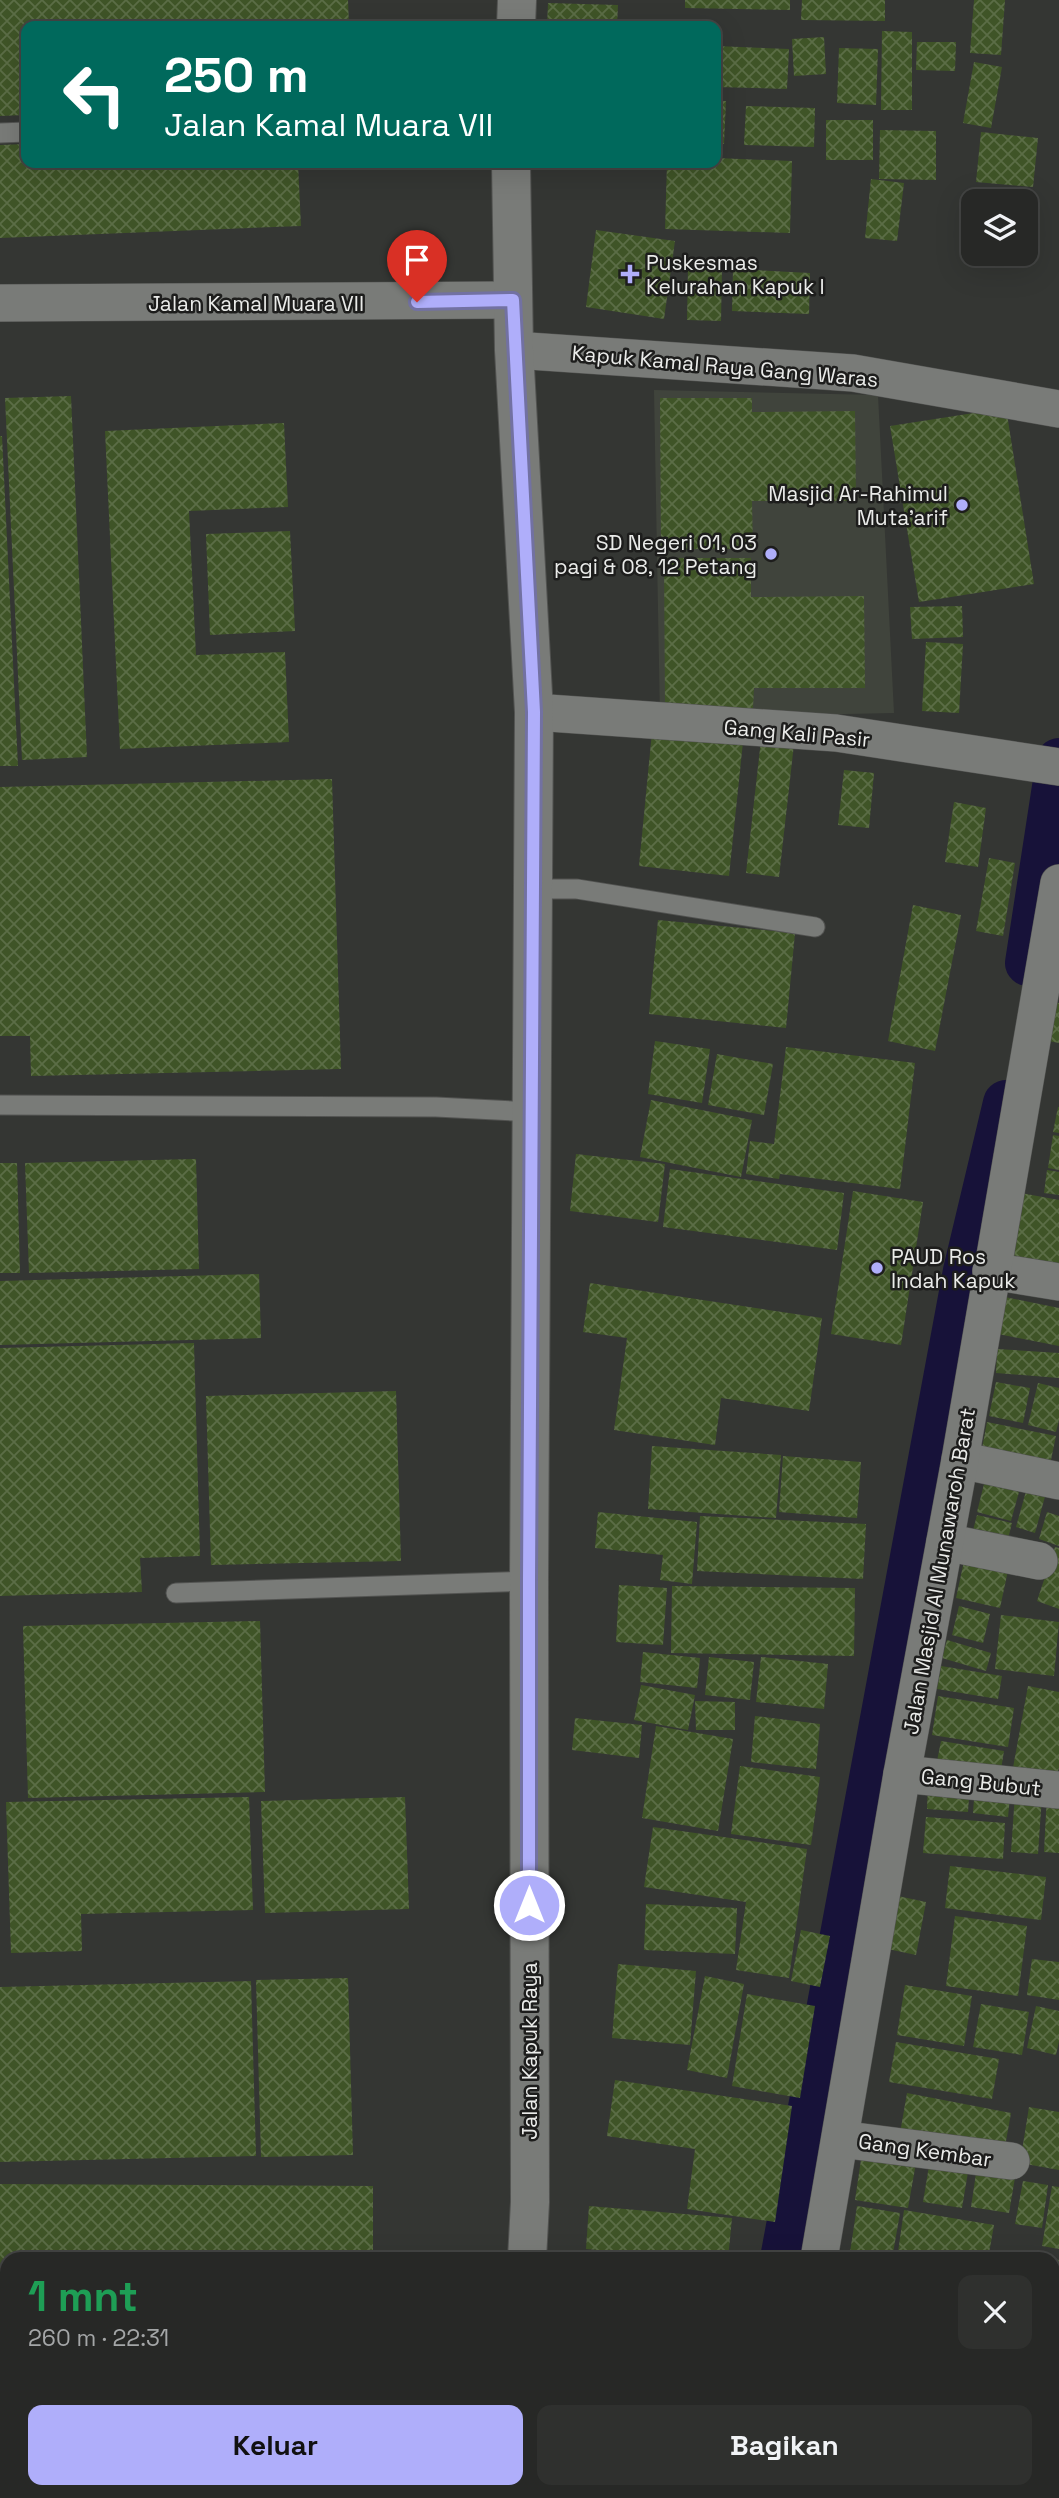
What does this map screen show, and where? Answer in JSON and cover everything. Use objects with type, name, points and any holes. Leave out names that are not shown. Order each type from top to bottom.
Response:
[{"type":"main road","points":[[516,21],[517,0]]},
{"type":"main road","name":"Jalan Kapuk Raya","points":[[511,168],[514,349],[534,712],[529,1581],[530,2202],[527,2252]]},
{"type":"street","name":"Jalan Kamal Muara VII","points":[[0,303],[513,300]]},
{"type":"street","name":"Kapuk Kamal Raya Gang Waras","points":[[514,349],[853,373],[1059,409]]},
{"type":"street","name":"Gang Kali Pasir","points":[[534,712],[836,733],[1049,765]]},
{"type":"street","name":"Jalan Masjid Al Munawaroh Barat","points":[[820,2252],[1059,883]]},
{"type":"street","points":[[991,1271],[1059,1282]]},
{"type":"street","points":[[960,1460],[1059,1480]]},
{"type":"street","points":[[945,1542],[1039,1562]]},
{"type":"street","name":"Gang Bubut","points":[[902,1774],[1059,1790]]},
{"type":"street","name":"Gang Kembar","points":[[840,2139],[1011,2161]]},
{"type":"lane","points":[[0,133],[21,131]]},
{"type":"lane","points":[[533,889],[576,890],[815,928]]},
{"type":"lane","points":[[0,1105],[436,1107],[532,1112]]},
{"type":"lane","points":[[176,1593],[529,1581]]},
{"type":"shaded area","name":"SD Negeri 01, 03 pagi & 08, 12 Petang","points":[[654,390],[878,395],[894,713],[660,718]]},
{"type":"building","points":[[0,0],[348,0],[349,21],[21,21],[21,115],[0,116]]},
{"type":"building","points":[[685,0],[790,0],[790,10],[685,8]]},
{"type":"building","points":[[802,0],[885,0],[885,21],[801,20]]},
{"type":"building","points":[[974,0],[1005,0],[1001,55],[970,53]]},
{"type":"building","points":[[548,3],[618,5],[617,21],[547,21]]},
{"type":"building","points":[[882,31],[912,32],[912,110],[881,110]]},
{"type":"building","points":[[824,37],[826,74],[794,76],[792,39]]},
{"type":"building","points":[[917,42],[956,42],[955,71],[916,70]]},
{"type":"building","points":[[721,46],[789,49],[787,89],[721,87]]},
{"type":"building","points":[[839,48],[878,49],[876,105],[837,103]]},
{"type":"building","points":[[974,62],[1002,67],[991,128],[963,123]]},
{"type":"building","points":[[721,101],[726,101],[724,144],[721,144]]},
{"type":"building","points":[[746,106],[815,108],[814,147],[744,145]]},
{"type":"building","points":[[826,120],[873,120],[873,160],[826,160]]},
{"type":"building","points":[[880,130],[936,131],[936,180],[879,179]]},
{"type":"building","points":[[981,132],[1038,138],[1033,187],[976,182]]},
{"type":"building","points":[[21,144],[21,168],[298,168],[301,226],[0,238],[0,145]]},
{"type":"building","points":[[721,158],[792,161],[790,233],[665,229],[667,168],[721,168]]},
{"type":"building","points":[[871,179],[904,183],[897,241],[865,238]]},
{"type":"building","name":"Puskesmas Kelurahan Kapuk I","points":[[596,230],[675,241],[664,319],[586,307]]},
{"type":"building","points":[[688,267],[722,268],[721,321],[687,320]]},
{"type":"building","points":[[733,269],[810,273],[809,314],[732,311]]},
{"type":"building","points":[[71,396],[87,757],[22,760],[5,398]]},
{"type":"building","points":[[660,398],[752,398],[752,412],[855,411],[856,501],[752,501],[753,549],[661,549]]},
{"type":"building","name":"Masjid Ar-Rahimul Muta'arif","points":[[1006,408],[1034,584],[919,602],[890,426]]},
{"type":"building","points":[[284,423],[288,507],[189,511],[196,655],[285,652],[289,742],[120,749],[105,431]]},
{"type":"building","points":[[2,436],[18,766],[0,766]]},
{"type":"building","points":[[290,531],[295,631],[210,635],[206,534]]},
{"type":"building","points":[[664,558],[751,558],[751,597],[864,596],[865,688],[754,688],[753,708],[665,708]]},
{"type":"building","points":[[962,606],[963,637],[912,639],[910,607]]},
{"type":"building","points":[[926,642],[963,644],[959,713],[922,711]]},
{"type":"building","points":[[652,732],[743,742],[729,876],[639,866]]},
{"type":"building","points":[[761,740],[794,744],[779,877],[746,873]]},
{"type":"building","points":[[844,770],[874,773],[869,828],[838,825]]},
{"type":"building","points":[[332,779],[341,1069],[31,1076],[30,1036],[0,1036],[0,787]]},
{"type":"building","points":[[954,802],[986,808],[978,867],[945,862]]},
{"type":"building","points":[[989,858],[1015,863],[1003,936],[976,931]]},
{"type":"building","points":[[913,905],[961,915],[935,1051],[888,1041]]},
{"type":"building","points":[[658,920],[795,933],[786,1028],[649,1014]]},
{"type":"building","points":[[1050,1002],[1059,1003],[1059,1043],[1043,1040]]},
{"type":"building","points":[[655,1041],[710,1049],[702,1103],[648,1094]]},
{"type":"building","points":[[786,1047],[915,1063],[900,1189],[780,1174],[779,1179],[746,1174],[750,1141],[774,1144]]},
{"type":"building","points":[[717,1054],[773,1064],[764,1115],[708,1105]]},
{"type":"building","points":[[651,1100],[752,1120],[741,1177],[640,1157]]},
{"type":"building","points":[[1059,1107],[1059,1133],[1053,1132]]},
{"type":"building","points":[[1053,1135],[1059,1136],[1059,1170],[1048,1168]]},
{"type":"building","points":[[576,1154],[665,1164],[658,1222],[570,1211]]},
{"type":"building","points":[[196,1159],[199,1269],[29,1273],[25,1163]]},
{"type":"building","points":[[0,1163],[17,1163],[20,1273],[0,1273]]},
{"type":"building","points":[[670,1169],[844,1193],[837,1250],[663,1227]]},
{"type":"building","points":[[1047,1170],[1059,1172],[1059,1195],[1044,1193]]},
{"type":"building","name":"PAUD Ros Indah Kapuk","points":[[853,1191],[923,1202],[901,1345],[831,1334]]},
{"type":"building","points":[[1021,1193],[1059,1200],[1059,1269],[1010,1261]]},
{"type":"building","points":[[259,1274],[261,1338],[0,1345],[0,1281]]},
{"type":"building","points":[[590,1283],[822,1318],[809,1411],[721,1398],[715,1445],[614,1430],[627,1338],[583,1332]]},
{"type":"building","points":[[1005,1297],[1059,1308],[1059,1346],[998,1334]]},
{"type":"building","points":[[194,1343],[200,1556],[140,1558],[142,1592],[0,1596],[0,1348]]},
{"type":"building","points":[[997,1349],[1059,1353],[1059,1378],[996,1373]]},
{"type":"building","points":[[996,1382],[1030,1388],[1023,1423],[989,1416]]},
{"type":"building","points":[[1038,1383],[1059,1388],[1059,1420],[1056,1432],[1028,1425]]},
{"type":"building","points":[[396,1391],[401,1561],[211,1565],[206,1396]]},
{"type":"building","points":[[987,1422],[1056,1436],[1048,1474],[980,1459]]},
{"type":"building","points":[[652,1446],[781,1455],[776,1518],[648,1509]]},
{"type":"building","points":[[783,1456],[861,1462],[857,1518],[779,1512]]},
{"type":"building","points":[[987,1472],[1022,1481],[1011,1521],[977,1512]]},
{"type":"building","points":[[1030,1477],[1049,1482],[1035,1533],[1016,1527]]},
{"type":"building","points":[[598,1512],[697,1522],[692,1584],[660,1580],[663,1555],[595,1548]]},
{"type":"building","points":[[1047,1512],[1059,1516],[1059,1546],[1039,1539]]},
{"type":"building","points":[[977,1515],[1012,1523],[1005,1551],[970,1542]]},
{"type":"building","points":[[700,1516],[866,1524],[863,1579],[697,1571]]},
{"type":"building","points":[[1055,1547],[1059,1548],[1059,1609],[1037,1601]]},
{"type":"building","points":[[966,1552],[1010,1561],[1000,1608],[956,1598]]},
{"type":"building","points":[[619,1585],[667,1588],[663,1645],[616,1642]]},
{"type":"building","points":[[672,1586],[855,1588],[854,1656],[671,1653]]},
{"type":"building","points":[[959,1606],[990,1614],[983,1643],[952,1635]]},
{"type":"building","points":[[1001,1615],[1059,1622],[1054,1676],[995,1669]]},
{"type":"building","points":[[260,1621],[265,1792],[28,1798],[23,1626]]},
{"type":"building","points":[[947,1640],[991,1653],[986,1671],[942,1658]]},
{"type":"building","points":[[643,1652],[700,1658],[697,1688],[640,1682]]},
{"type":"building","points":[[709,1657],[754,1662],[750,1700],[705,1695]]},
{"type":"building","points":[[761,1657],[828,1664],[824,1709],[756,1702]]},
{"type":"building","points":[[941,1666],[1002,1676],[998,1699],[937,1689]]},
{"type":"building","points":[[641,1685],[695,1695],[688,1730],[634,1720]]},
{"type":"building","points":[[1028,1686],[1059,1692],[1059,1767],[1056,1781],[1012,1773]]},
{"type":"building","points":[[938,1696],[1014,1708],[1008,1747],[932,1735]]},
{"type":"building","points":[[695,1701],[735,1702],[735,1730],[696,1730]]},
{"type":"building","points":[[755,1716],[820,1724],[816,1769],[751,1762]]},
{"type":"building","points":[[575,1718],[642,1725],[639,1758],[572,1750]]},
{"type":"building","points":[[656,1726],[733,1739],[718,1831],[642,1818]]},
{"type":"building","points":[[941,1741],[1004,1751],[999,1782],[935,1771]]},
{"type":"building","points":[[740,1766],[820,1777],[811,1845],[731,1834]]},
{"type":"building","points":[[928,1780],[970,1783],[968,1812],[927,1809]]},
{"type":"building","points":[[975,1783],[1011,1787],[1008,1817],[973,1813]]},
{"type":"building","points":[[1015,1794],[1042,1796],[1038,1854],[1011,1852]]},
{"type":"building","points":[[1047,1794],[1059,1795],[1059,1853],[1044,1852]]},
{"type":"building","points":[[249,1797],[253,1910],[81,1914],[82,1951],[11,1953],[6,1802]]},
{"type":"building","points":[[405,1797],[409,1909],[265,1913],[261,1801]]},
{"type":"building","points":[[926,1817],[1005,1823],[1003,1859],[923,1853]]},
{"type":"building","points":[[653,1827],[807,1849],[789,1978],[736,1970],[746,1902],[644,1887]]},
{"type":"building","points":[[950,1866],[1046,1877],[1041,1920],[945,1908]]},
{"type":"building","points":[[893,1895],[926,1902],[916,1955],[883,1948]]},
{"type":"building","points":[[646,1904],[737,1908],[735,1954],[644,1950]]},
{"type":"building","points":[[955,1916],[1027,1926],[1018,1996],[946,1986]]},
{"type":"building","points":[[801,1930],[830,1936],[820,1987],[791,1981]]},
{"type":"building","points":[[1032,1959],[1059,1962],[1059,2000],[1027,1995]]},
{"type":"building","points":[[618,1964],[696,1971],[690,2045],[612,2038]]},
{"type":"building","points":[[705,1976],[744,1984],[727,2078],[687,2070]]},
{"type":"building","points":[[348,1978],[353,2155],[261,2157],[256,1980]]},
{"type":"building","points":[[251,1981],[256,2156],[0,2162],[0,1987]]},
{"type":"building","points":[[905,1985],[972,1996],[964,2046],[897,2035]]},
{"type":"building","points":[[747,1994],[815,2006],[800,2098],[732,2086]]},
{"type":"building","points":[[981,2004],[1029,2012],[1022,2055],[973,2047]]},
{"type":"building","points":[[1036,2006],[1059,2011],[1056,2055],[1027,2048]]},
{"type":"building","points":[[896,2042],[999,2059],[992,2099],[889,2082]]},
{"type":"building","points":[[615,2080],[792,2106],[775,2222],[687,2209],[695,2149],[607,2136]]},
{"type":"building","points":[[907,2093],[1011,2113],[1003,2158],[899,2139]]},
{"type":"building","points":[[1029,2107],[1059,2112],[1059,2170],[1020,2163]]},
{"type":"building","points":[[862,2153],[916,2163],[908,2208],[855,2200]]},
{"type":"building","points":[[931,2154],[970,2160],[962,2208],[923,2202]]},
{"type":"building","points":[[978,2160],[1017,2166],[1009,2213],[971,2207]]},
{"type":"building","points":[[1023,2181],[1048,2185],[1042,2228],[1015,2224]]},
{"type":"building","points":[[0,2184],[373,2186],[373,2252],[0,2252]]},
{"type":"building","points":[[1052,2186],[1059,2187],[1059,2249],[1042,2246]]},
{"type":"building","points":[[589,2206],[732,2218],[729,2252],[619,2252],[586,2249]]},
{"type":"building","points":[[857,2206],[900,2213],[893,2252],[850,2252]]},
{"type":"building","points":[[904,2210],[994,2225],[989,2252],[898,2252]]},
{"type":"waterway","points":[[1028,963],[1059,761]]},
{"type":"waterway","points":[[784,2252],[966,1271],[1006,1103]]},
{"type":"place","name":"Puskesmas Kelurahan Kapuk I","points":[[630,274]]},
{"type":"place","name":"Masjid Ar-Rahimul Muta'arif","points":[[962,505]]},
{"type":"place","name":"SD Negeri 01, 03 pagi & 08, 12 Petang","points":[[771,554]]},
{"type":"place","name":"PAUD Ros Indah Kapuk","points":[[877,1268]]},
{"type":"route","points":[[417,302],[513,300],[534,712],[529,1905]]}]
